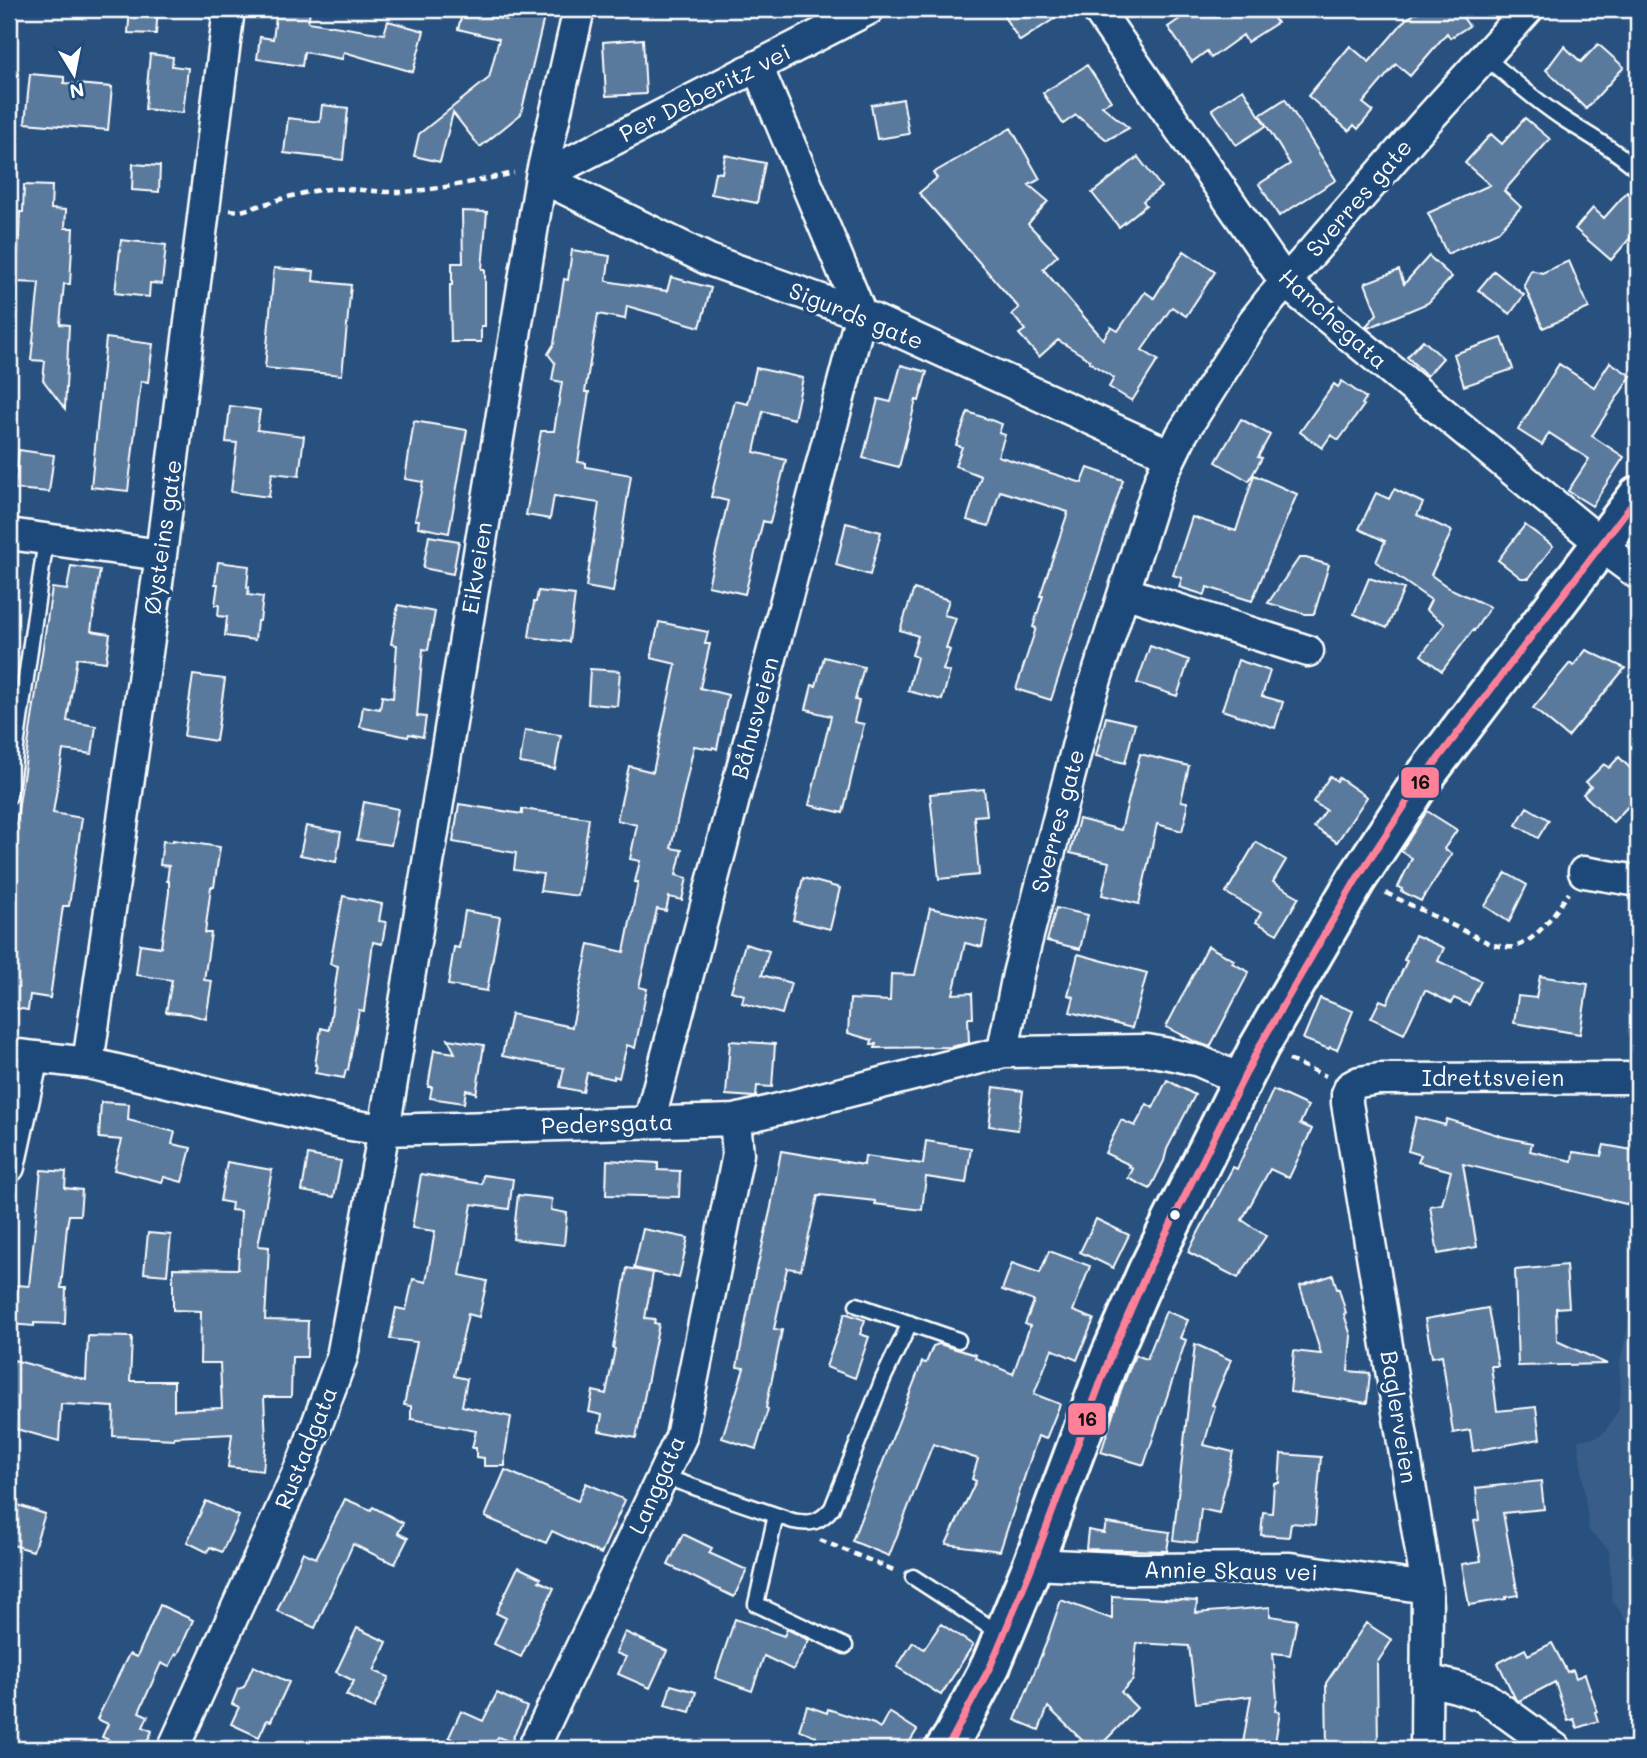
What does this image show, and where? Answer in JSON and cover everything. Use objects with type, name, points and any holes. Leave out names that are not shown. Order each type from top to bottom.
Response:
[{"type":"main road","points":[[953,1743],[991,1665],[1033,1564],[1110,1357],[1147,1272],[1259,1047],[1356,880],[1419,784],[1638,496]]},
{"type":"street","name":"Øysteins gate","points":[[89,1063],[161,555],[229,9]]},
{"type":"street","name":"Eikveien","points":[[384,1130],[531,174],[579,9]]},
{"type":"street","name":"Per Deberitz vei","points":[[531,174],[869,9]]},
{"type":"street","name":"Hanchegata","points":[[1097,9],[1286,283],[1638,574]]},
{"type":"street","name":"Sverres gate","points":[[1004,1052],[1011,1006],[1089,701],[1160,479],[1170,456],[1254,322],[1524,10]]},
{"type":"street","points":[[757,66],[862,314]]},
{"type":"street","name":"Sigurds gate","points":[[531,174],[709,261],[862,314],[1170,456]]},
{"type":"street","name":"Båhusveien","points":[[649,1122],[862,314]]},
{"type":"street","points":[[9,534],[161,555]]},
{"type":"street","points":[[1124,592],[1308,651]]},
{"type":"street","points":[[1584,872],[1638,881]]},
{"type":"street","name":"Pedersgata","points":[[21,1056],[89,1063],[344,1124],[384,1130],[735,1120],[1004,1052],[1147,1051],[1199,1061],[1242,1080]]},
{"type":"street","points":[[9,1167],[21,1056]]},
{"type":"street","name":"Idrettsveien","points":[[1350,1087],[1359,1082],[1379,1079],[1638,1078]]},
{"type":"street","name":"Baglerveien","points":[[1350,1087],[1347,1103],[1427,1588],[1426,1749]]},
{"type":"street","name":"Langgata","points":[[533,1749],[681,1437],[738,1154],[735,1120]]},
{"type":"street","name":"Rustadgata","points":[[173,1749],[304,1459],[342,1357],[384,1130]]},
{"type":"street","name":"Annie Skaus vei","points":[[1033,1564],[1137,1569],[1290,1568],[1427,1588]]},
{"type":"street","points":[[1427,1680],[1456,1686],[1483,1696],[1556,1749]]},
{"type":"lane","points":[[1485,57],[1543,105],[1600,140],[1638,170]]},
{"type":"lane","points":[[9,796],[46,539]]},
{"type":"lane","points":[[857,1306],[958,1340]]},
{"type":"lane","points":[[662,1476],[775,1516],[806,1524],[825,1516],[832,1508],[884,1379],[910,1324]]},
{"type":"lane","points":[[775,1516],[756,1604],[845,1646]]},
{"type":"lane","points":[[913,1577],[1003,1636]]},
{"type":"path","points":[[204,209],[241,211],[318,190],[338,188],[401,192],[531,174]]},
{"type":"path","points":[[1356,880],[1493,945],[1511,948],[1521,945],[1543,926],[1584,872]]},
{"type":"path","points":[[1259,1047],[1350,1087]]},
{"type":"path","points":[[806,1524],[815,1538],[913,1577]]},
{"type":"shaded area","points":[[1633,1303],[1638,1304],[1638,1637],[1612,1600],[1609,1550],[1589,1531],[1578,1440],[1597,1437],[1605,1431],[1618,1411],[1621,1389],[1619,1366]]},
{"type":"building","points":[[130,9],[158,9],[156,34],[128,33]]},
{"type":"building","points":[[277,9],[310,11],[308,22],[384,34],[388,21],[424,31],[413,72],[344,52],[342,59],[304,52],[302,66],[257,59],[260,37],[273,39]]},
{"type":"building","points":[[509,9],[546,9],[521,114],[480,147],[453,113],[440,162],[414,156],[419,134],[489,78],[499,39],[458,29],[463,10],[507,20]]},
{"type":"building","points":[[999,9],[1069,9],[1020,41]]},
{"type":"building","points":[[1194,9],[1268,9],[1277,23],[1247,42],[1243,35],[1211,58],[1207,51],[1192,62],[1168,27]]},
{"type":"building","points":[[1423,9],[1468,9],[1462,16],[1469,26],[1450,38],[1447,33],[1410,76],[1396,64],[1363,103],[1373,111],[1358,129],[1354,125],[1349,131],[1308,96],[1350,46],[1369,62],[1406,19]]},
{"type":"building","points":[[643,39],[646,94],[606,96],[603,42]]},
{"type":"building","points":[[1598,44],[1624,67],[1586,109],[1546,70],[1564,46],[1581,62]]},
{"type":"building","points":[[150,54],[173,57],[172,66],[188,68],[183,113],[145,109]]},
{"type":"building","points":[[1087,65],[1111,101],[1102,106],[1129,128],[1107,140],[1076,115],[1063,124],[1043,93]]},
{"type":"building","points":[[30,74],[64,77],[64,83],[112,87],[108,130],[25,123]]},
{"type":"building","points":[[1243,89],[1266,126],[1236,145],[1212,109]]},
{"type":"building","points":[[903,99],[909,134],[877,139],[871,105]]},
{"type":"building","points":[[1285,99],[1336,180],[1279,216],[1259,184],[1290,164],[1260,115]]},
{"type":"building","points":[[322,105],[348,108],[343,160],[284,153],[288,118],[320,122]]},
{"type":"building","points":[[1525,118],[1550,139],[1504,191],[1521,207],[1498,232],[1447,254],[1428,213],[1490,185],[1465,163],[1491,134],[1502,144]]},
{"type":"building","points":[[1011,128],[1040,179],[1029,185],[1048,201],[1028,224],[1058,255],[1043,269],[1103,339],[1111,327],[1118,331],[1145,292],[1154,298],[1184,251],[1215,272],[1186,316],[1172,307],[1142,350],[1158,360],[1132,401],[1109,387],[1114,378],[1058,340],[1039,357],[1019,334],[1025,330],[1012,314],[1019,308],[919,193],[937,178],[933,173]]},
{"type":"building","points":[[725,155],[765,163],[757,203],[711,194],[715,172],[722,173]]},
{"type":"building","points":[[1138,157],[1161,187],[1143,201],[1146,205],[1119,227],[1092,193]]},
{"type":"building","points":[[133,164],[160,166],[159,192],[132,190]]},
{"type":"building","points":[[24,185],[52,186],[51,209],[66,210],[65,228],[73,228],[70,284],[64,284],[60,324],[69,325],[65,409],[43,380],[45,361],[31,360],[39,283],[17,282]]},
{"type":"building","points":[[1627,192],[1638,202],[1638,229],[1611,260],[1575,229],[1593,208],[1604,218]]},
{"type":"building","points":[[462,211],[487,212],[482,269],[485,269],[485,326],[481,326],[481,342],[451,342],[450,285],[452,263],[463,263]]},
{"type":"building","points":[[121,240],[166,245],[162,284],[150,283],[149,297],[115,293]]},
{"type":"building","points":[[572,250],[610,256],[606,281],[667,291],[671,277],[711,288],[700,327],[627,306],[625,319],[598,314],[585,392],[589,392],[578,462],[586,463],[586,467],[631,475],[613,592],[586,587],[599,503],[554,496],[550,519],[526,515],[541,431],[554,431],[562,382],[552,380],[555,363],[548,354],[554,344],[564,279],[568,280]]},
{"type":"building","points":[[1429,256],[1452,277],[1428,303],[1368,328],[1366,326],[1377,314],[1365,283],[1399,270],[1404,284]]},
{"type":"building","points":[[1569,261],[1589,308],[1543,328],[1524,285],[1531,270],[1542,273]]},
{"type":"building","points":[[274,268],[314,271],[313,281],[351,285],[342,375],[265,368]]},
{"type":"building","points":[[1494,271],[1524,295],[1510,314],[1478,290]]},
{"type":"building","points":[[106,338],[153,344],[148,382],[141,381],[128,491],[91,487]]},
{"type":"building","points":[[1502,338],[1513,369],[1464,386],[1454,354]]},
{"type":"building","points":[[1423,340],[1443,358],[1427,376],[1407,357]]},
{"type":"building","points":[[1610,362],[1631,376],[1592,436],[1624,457],[1592,506],[1568,491],[1589,459],[1549,433],[1542,445],[1518,430],[1559,364],[1594,387]]},
{"type":"building","points":[[901,365],[927,372],[919,401],[916,400],[899,467],[863,458],[878,399],[891,402]]},
{"type":"building","points":[[756,368],[803,378],[794,419],[763,411],[754,452],[786,460],[770,523],[763,521],[745,594],[708,586],[728,501],[711,497],[735,401],[748,404]]},
{"type":"building","points":[[1342,381],[1366,398],[1362,404],[1364,405],[1339,440],[1331,435],[1322,448],[1300,432],[1334,384],[1338,387]]},
{"type":"building","points":[[230,406],[260,410],[257,430],[304,436],[299,476],[272,473],[269,497],[231,492],[237,443],[226,442]]},
{"type":"building","points":[[968,412],[1002,424],[999,433],[1005,435],[998,456],[1082,483],[1088,468],[1123,480],[1051,700],[1016,689],[1036,628],[1033,627],[1043,596],[1040,596],[1068,512],[1000,491],[989,526],[967,520],[981,476],[955,466],[962,447],[956,445]]},
{"type":"building","points":[[1241,419],[1270,435],[1258,457],[1262,458],[1249,481],[1216,462]]},
{"type":"building","points":[[414,421],[467,430],[449,533],[418,527],[419,520],[415,520],[423,482],[405,479]]},
{"type":"building","points":[[19,450],[54,455],[49,492],[15,489]]},
{"type":"building","points":[[1254,475],[1297,494],[1252,601],[1207,587],[1205,595],[1179,587],[1182,578],[1173,575],[1192,517],[1236,531]]},
{"type":"building","points":[[1394,489],[1423,503],[1417,515],[1452,531],[1431,575],[1449,588],[1490,607],[1442,671],[1421,655],[1445,624],[1426,610],[1431,600],[1376,562],[1385,541],[1359,529],[1376,493],[1389,499]]},
{"type":"building","points":[[846,523],[881,532],[870,575],[836,565]]},
{"type":"building","points":[[1525,525],[1553,546],[1529,578],[1521,578],[1498,560]]},
{"type":"building","points":[[429,536],[459,541],[453,574],[423,568]]},
{"type":"building","points":[[1299,558],[1329,565],[1314,614],[1268,603]]},
{"type":"building","points":[[218,562],[249,566],[248,595],[263,597],[255,640],[225,636],[227,617],[218,616],[219,605],[215,605]]},
{"type":"building","points":[[71,566],[100,570],[91,631],[110,634],[106,662],[77,658],[67,721],[96,726],[92,754],[63,750],[53,813],[82,818],[69,906],[63,906],[50,998],[30,995],[28,1010],[9,1007],[9,869],[52,588],[67,590]]},
{"type":"building","points":[[1369,578],[1404,589],[1387,628],[1354,614]]},
{"type":"building","points":[[914,589],[949,600],[944,615],[956,618],[946,648],[950,650],[943,670],[950,672],[942,700],[908,691],[917,657],[912,655],[918,636],[900,630]]},
{"type":"building","points":[[538,591],[575,595],[569,642],[529,637]]},
{"type":"building","points":[[398,605],[435,612],[428,650],[423,649],[417,716],[426,717],[423,737],[409,734],[408,737],[360,727],[363,706],[380,709],[382,696],[393,698],[397,645],[391,644]]},
{"type":"building","points":[[659,622],[708,632],[705,644],[710,644],[700,688],[728,695],[717,749],[694,746],[671,848],[682,850],[676,875],[687,878],[682,900],[669,897],[666,911],[657,909],[639,987],[647,989],[635,1048],[627,1045],[619,1078],[587,1073],[583,1092],[560,1087],[564,1068],[502,1056],[511,1014],[572,1027],[589,944],[624,952],[640,861],[630,859],[637,825],[617,820],[629,766],[653,772],[676,664],[651,658]]},
{"type":"building","points":[[1150,646],[1189,660],[1177,696],[1137,683]]},
{"type":"building","points":[[1586,650],[1625,668],[1568,737],[1533,708],[1570,663],[1573,666]]},
{"type":"building","points":[[824,657],[864,667],[855,700],[859,701],[854,722],[864,724],[843,813],[809,805],[831,716],[806,709],[812,685],[816,686]]},
{"type":"building","points":[[1238,660],[1270,671],[1262,696],[1283,702],[1275,728],[1222,710]]},
{"type":"building","points":[[590,669],[620,671],[617,706],[588,704]]},
{"type":"building","points":[[193,675],[225,679],[216,741],[184,736]]},
{"type":"building","points":[[1106,717],[1135,724],[1125,763],[1096,756]]},
{"type":"building","points":[[525,730],[561,735],[555,769],[520,763]]},
{"type":"building","points":[[1140,754],[1189,766],[1181,801],[1187,802],[1182,831],[1157,824],[1139,904],[1102,895],[1109,862],[1070,853],[1079,819],[1121,830]]},
{"type":"building","points":[[1619,757],[1638,776],[1638,796],[1613,822],[1583,794],[1591,786],[1586,782],[1604,764],[1609,768]]},
{"type":"building","points":[[1330,776],[1337,781],[1339,778],[1367,797],[1337,842],[1314,827],[1326,810],[1313,802]]},
{"type":"building","points":[[984,789],[987,815],[974,816],[979,875],[939,879],[930,794]]},
{"type":"building","points":[[364,802],[398,809],[391,845],[357,840]]},
{"type":"building","points":[[459,804],[522,814],[522,809],[589,818],[578,896],[540,891],[543,874],[514,870],[516,853],[453,842]]},
{"type":"building","points":[[1527,807],[1549,820],[1538,838],[1516,825]]},
{"type":"building","points":[[1427,811],[1457,830],[1444,849],[1452,854],[1421,901],[1398,887],[1412,858],[1401,851]]},
{"type":"building","points":[[306,826],[341,832],[336,862],[300,855]]},
{"type":"building","points":[[163,841],[220,847],[205,933],[211,933],[204,980],[212,981],[206,1019],[166,1012],[172,980],[136,975],[140,944],[161,947],[169,892],[169,866],[160,865]]},
{"type":"building","points":[[1256,842],[1286,860],[1273,882],[1299,897],[1277,934],[1256,922],[1261,913],[1226,893]]},
{"type":"building","points":[[1506,873],[1527,885],[1509,922],[1485,906]]},
{"type":"building","points":[[803,878],[840,888],[830,929],[793,920]]},
{"type":"building","points":[[343,896],[382,904],[379,921],[386,922],[382,944],[373,942],[364,1011],[359,1010],[348,1070],[344,1078],[315,1073],[321,1028],[329,1030],[338,966],[330,964]]},
{"type":"building","points":[[930,908],[987,921],[982,947],[965,943],[953,994],[972,993],[973,1018],[968,1018],[969,1043],[950,1047],[875,1048],[876,1044],[871,1044],[872,1040],[848,1033],[850,999],[890,1001],[891,974],[915,975]]},
{"type":"building","points":[[1056,908],[1088,915],[1080,949],[1047,941]]},
{"type":"building","points":[[465,911],[500,917],[487,991],[448,985],[454,947],[459,948]]},
{"type":"building","points":[[1415,935],[1444,948],[1438,961],[1481,981],[1469,1005],[1454,998],[1451,1003],[1425,990],[1404,1034],[1371,1018],[1380,1000],[1387,1003],[1407,961],[1404,960]]},
{"type":"building","points":[[745,944],[769,951],[762,975],[791,983],[782,1014],[742,1003],[744,995],[731,991]]},
{"type":"building","points":[[1208,946],[1234,960],[1232,963],[1249,972],[1210,1047],[1166,1027]]},
{"type":"building","points":[[1078,954],[1147,973],[1132,1028],[1070,1012],[1074,997],[1068,995]]},
{"type":"building","points":[[1540,976],[1588,984],[1580,1034],[1514,1023],[1518,996],[1536,998]]},
{"type":"building","points":[[1320,998],[1353,1011],[1337,1050],[1303,1039]]},
{"type":"building","points":[[448,1039],[484,1045],[476,1095],[475,1092],[466,1090],[464,1103],[430,1098],[432,1087],[428,1087],[434,1050],[455,1053]]},
{"type":"building","points":[[730,1041],[775,1044],[772,1087],[757,1086],[756,1097],[726,1095]]},
{"type":"building","points":[[1167,1080],[1195,1095],[1150,1189],[1128,1178],[1133,1169],[1130,1165],[1105,1153],[1121,1120],[1135,1126],[1147,1104],[1153,1108]]},
{"type":"building","points":[[994,1087],[1023,1091],[1018,1130],[989,1126]]},
{"type":"building","points":[[1273,1090],[1308,1106],[1300,1124],[1312,1129],[1289,1178],[1270,1169],[1242,1220],[1266,1236],[1238,1278],[1188,1252],[1233,1167],[1237,1169]]},
{"type":"building","points":[[101,1102],[129,1104],[128,1120],[175,1132],[172,1144],[191,1148],[182,1182],[164,1177],[162,1182],[114,1170],[122,1140],[99,1138]]},
{"type":"building","points":[[1416,1117],[1445,1125],[1447,1119],[1532,1143],[1530,1151],[1572,1161],[1573,1152],[1601,1156],[1604,1145],[1638,1151],[1638,1186],[1634,1206],[1463,1164],[1477,1247],[1438,1254],[1430,1206],[1442,1204],[1451,1171],[1418,1162],[1421,1155],[1408,1151]]},
{"type":"building","points":[[926,1141],[971,1148],[966,1183],[926,1177],[922,1210],[875,1204],[875,1201],[818,1196],[801,1270],[787,1268],[774,1329],[782,1330],[766,1408],[768,1409],[756,1449],[722,1438],[744,1368],[737,1367],[781,1151],[864,1165],[865,1156],[923,1164]]},
{"type":"building","points":[[308,1155],[341,1161],[334,1197],[302,1191]]},
{"type":"building","points":[[607,1160],[658,1163],[658,1170],[680,1171],[679,1197],[606,1195]]},
{"type":"building","points":[[227,1162],[272,1170],[258,1246],[269,1247],[265,1320],[308,1321],[307,1357],[292,1357],[291,1397],[264,1397],[266,1441],[263,1471],[228,1467],[232,1434],[174,1439],[113,1436],[114,1407],[61,1404],[59,1441],[9,1427],[9,1380],[14,1360],[86,1380],[88,1336],[132,1337],[130,1381],[174,1381],[174,1410],[222,1408],[220,1363],[200,1363],[201,1311],[173,1310],[173,1268],[238,1269],[241,1211],[231,1210],[232,1203],[220,1201]]},
{"type":"building","points":[[41,1170],[66,1172],[65,1188],[82,1190],[80,1215],[69,1215],[67,1226],[61,1288],[66,1288],[65,1324],[9,1324],[9,1296],[17,1296],[17,1285],[29,1286]]},
{"type":"building","points":[[421,1174],[482,1184],[483,1175],[513,1179],[509,1209],[472,1204],[460,1275],[487,1281],[479,1317],[468,1314],[454,1376],[467,1379],[462,1406],[511,1417],[505,1466],[484,1466],[484,1458],[476,1457],[476,1448],[472,1448],[476,1431],[411,1419],[411,1406],[404,1405],[417,1342],[390,1339],[396,1308],[406,1310],[413,1279],[426,1282],[435,1231],[412,1228]]},
{"type":"building","points":[[518,1195],[552,1199],[551,1210],[567,1213],[564,1245],[513,1239]]},
{"type":"building","points":[[1096,1219],[1129,1235],[1113,1268],[1080,1252]]},
{"type":"building","points":[[643,1229],[688,1238],[679,1278],[634,1268]]},
{"type":"building","points":[[148,1233],[171,1235],[167,1275],[144,1273]]},
{"type":"building","points":[[1049,1251],[1090,1266],[1073,1311],[1094,1319],[1077,1360],[1052,1349],[1034,1394],[1060,1404],[1046,1439],[1038,1436],[1000,1551],[946,1544],[976,1481],[972,1479],[978,1459],[933,1444],[889,1556],[852,1541],[922,1362],[926,1363],[933,1346],[939,1344],[976,1355],[975,1358],[1013,1374],[1030,1326],[1025,1324],[1034,1301],[1002,1290],[1012,1263],[1040,1273]]},
{"type":"building","points":[[1566,1265],[1569,1307],[1556,1308],[1557,1341],[1607,1364],[1518,1366],[1515,1270]]},
{"type":"building","points":[[627,1268],[653,1273],[645,1318],[655,1319],[654,1323],[659,1324],[636,1438],[599,1431],[602,1415],[589,1412],[593,1391],[606,1394]]},
{"type":"building","points":[[1333,1275],[1351,1336],[1348,1371],[1370,1373],[1367,1403],[1290,1392],[1294,1351],[1321,1354],[1300,1286]]},
{"type":"building","points":[[1488,1308],[1498,1366],[1491,1366],[1497,1411],[1536,1407],[1540,1439],[1473,1451],[1470,1430],[1453,1433],[1442,1355],[1432,1357],[1425,1319]]},
{"type":"building","points":[[1166,1311],[1188,1320],[1180,1338],[1186,1340],[1144,1465],[1101,1452],[1135,1355],[1147,1359]]},
{"type":"building","points":[[845,1313],[865,1320],[860,1334],[869,1337],[855,1378],[826,1367]]},
{"type":"building","points":[[1195,1344],[1231,1360],[1212,1405],[1215,1406],[1204,1445],[1233,1452],[1219,1513],[1201,1509],[1197,1543],[1173,1540]]},
{"type":"building","points":[[1281,1454],[1321,1457],[1315,1525],[1291,1523],[1289,1537],[1261,1535],[1263,1512],[1272,1513],[1274,1483],[1279,1483]]},
{"type":"building","points":[[505,1470],[578,1501],[586,1483],[625,1500],[601,1554],[552,1531],[546,1543],[485,1517]]},
{"type":"building","points":[[1541,1481],[1544,1509],[1503,1513],[1518,1595],[1469,1605],[1462,1564],[1481,1561],[1474,1521],[1479,1520],[1476,1488]]},
{"type":"building","points":[[345,1499],[371,1510],[373,1507],[403,1523],[398,1533],[408,1538],[395,1564],[353,1544],[315,1628],[277,1611],[303,1552],[316,1558]]},
{"type":"building","points":[[206,1501],[239,1516],[222,1552],[210,1547],[207,1552],[187,1542]]},
{"type":"building","points":[[9,1502],[45,1514],[33,1551],[9,1544]]},
{"type":"building","points":[[1106,1523],[1170,1532],[1167,1551],[1086,1549],[1088,1530],[1104,1533]]},
{"type":"building","points":[[683,1534],[712,1548],[709,1553],[747,1570],[734,1597],[668,1565]]},
{"type":"building","points":[[518,1567],[554,1588],[521,1657],[494,1644],[506,1618],[496,1613]]},
{"type":"building","points":[[1112,1596],[1197,1601],[1196,1613],[1270,1607],[1270,1616],[1297,1620],[1290,1655],[1273,1653],[1277,1699],[1275,1711],[1280,1712],[1274,1749],[1242,1749],[1251,1696],[1196,1703],[1189,1646],[1137,1643],[1133,1680],[1121,1692],[1137,1708],[1097,1749],[1091,1749],[1048,1707],[1039,1730],[1015,1720],[1061,1600],[1112,1619]]},
{"type":"building","points":[[160,1605],[193,1620],[169,1667],[161,1663],[139,1712],[148,1716],[143,1727],[152,1731],[144,1749],[129,1749],[102,1737],[108,1724],[97,1719],[129,1654],[137,1657]]},
{"type":"building","points":[[735,1619],[784,1636],[787,1629],[809,1640],[793,1670],[764,1656],[752,1691],[715,1678]]},
{"type":"building","points":[[1366,1623],[1392,1640],[1377,1663],[1378,1749],[1327,1749],[1326,1683]]},
{"type":"building","points":[[941,1624],[973,1645],[941,1695],[897,1667],[913,1642],[924,1649]]},
{"type":"building","points":[[357,1628],[387,1642],[374,1671],[389,1677],[374,1709],[346,1695],[354,1681],[336,1672]]},
{"type":"building","points":[[625,1632],[667,1651],[650,1688],[618,1674],[626,1657],[616,1653]]},
{"type":"building","points":[[1552,1643],[1567,1672],[1573,1670],[1576,1678],[1585,1674],[1598,1721],[1577,1728],[1574,1719],[1568,1721],[1555,1682],[1519,1701],[1515,1698],[1498,1663],[1525,1649],[1528,1655]]},
{"type":"building","points":[[253,1666],[289,1682],[271,1721],[267,1720],[259,1737],[231,1724],[239,1707],[232,1704],[238,1689],[244,1687]]},
{"type":"building","points":[[671,1685],[696,1692],[690,1712],[665,1705]]},
{"type":"building","points":[[497,1693],[527,1707],[511,1742],[498,1737],[492,1749],[471,1749],[449,1737],[461,1711],[483,1721]]},
{"type":"building","points":[[807,1706],[827,1713],[828,1709],[880,1728],[889,1712],[917,1730],[907,1746],[912,1749],[849,1749],[815,1738],[816,1736],[799,1730]]},
{"type":"transit line","name":"16","points":[[945,1749],[991,1665],[1033,1564],[1110,1357],[1147,1272],[1259,1047],[1356,880],[1419,784],[1638,496]]}]
